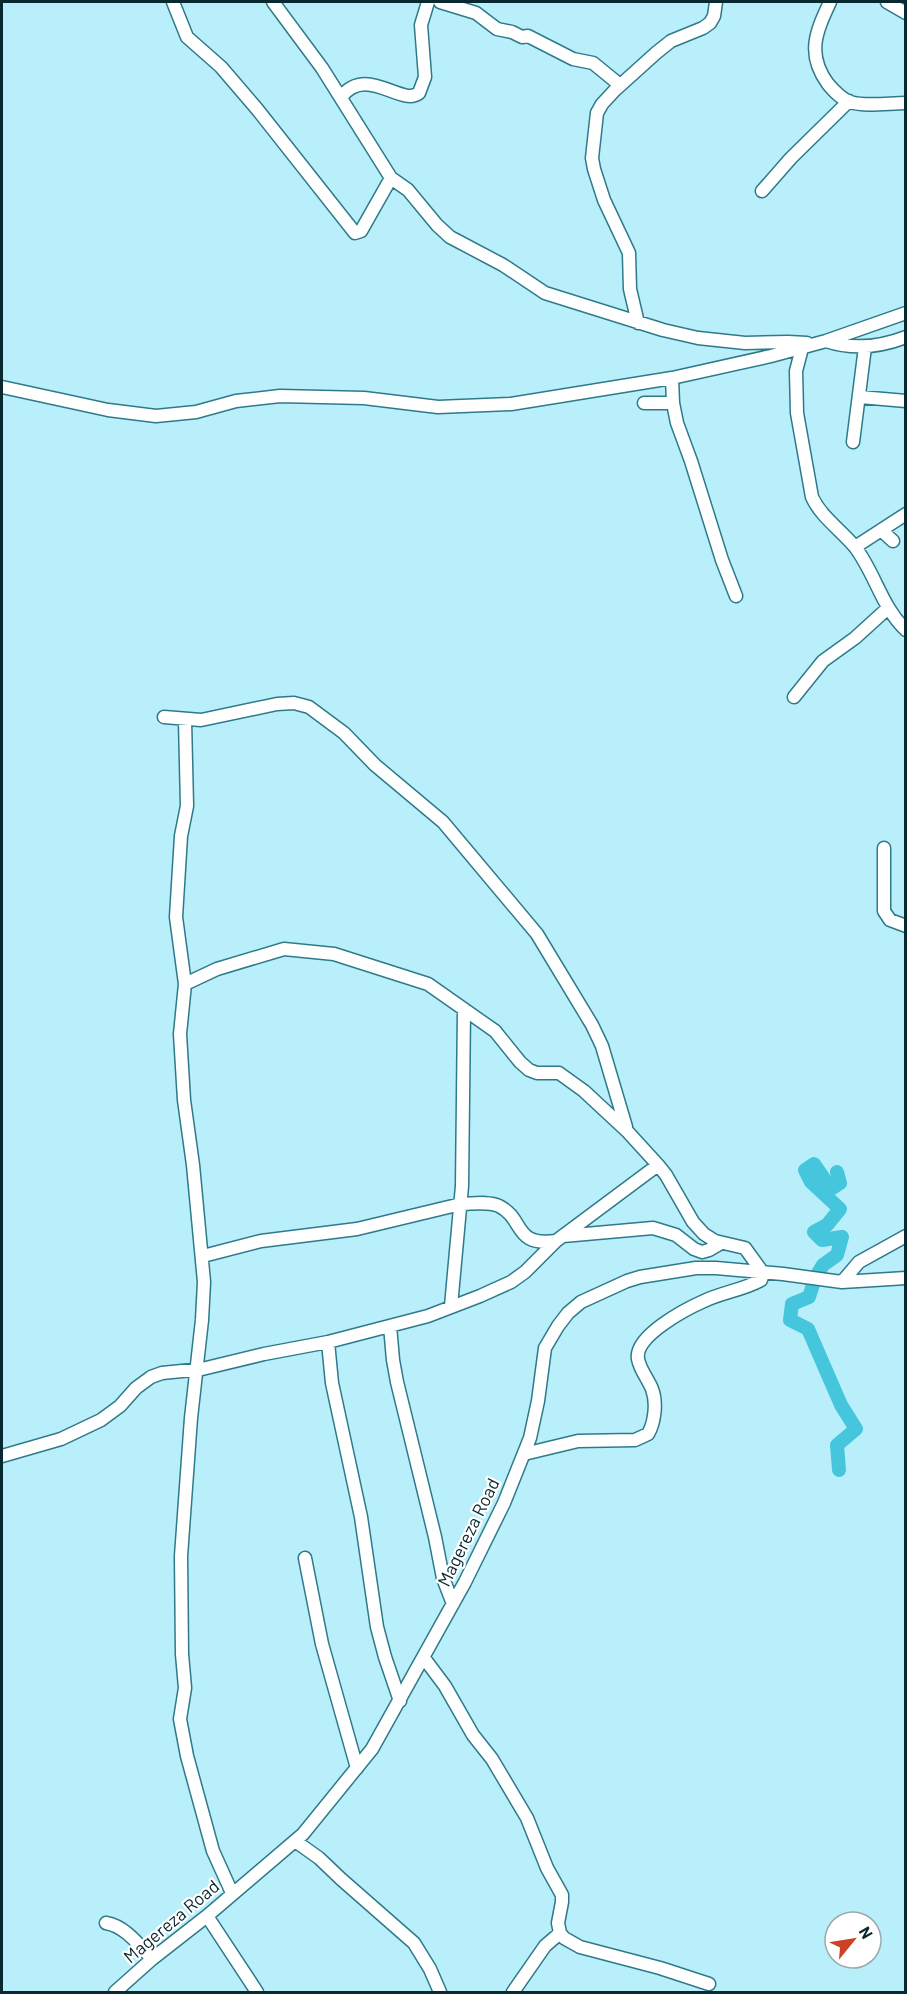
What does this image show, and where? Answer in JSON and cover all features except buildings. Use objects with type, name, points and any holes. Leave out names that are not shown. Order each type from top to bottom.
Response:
[{"type":"street","points":[[173,2],[187,37],[221,67],[257,109],[355,233],[361,231],[391,177]]},
{"type":"street","points":[[273,2],[341,97],[391,177],[408,190],[443,231],[503,264],[534,287],[558,298],[638,323],[707,340],[745,343],[821,343],[865,347],[906,337]]},
{"type":"street","points":[[341,97],[350,87],[363,84],[410,96],[419,93],[425,77],[421,25],[428,2]]},
{"type":"street","points":[[440,2],[477,14],[493,28],[512,32],[522,37],[528,36],[573,59],[593,63],[620,85]]},
{"type":"street","points":[[638,323],[630,289],[629,253],[604,201],[594,169],[592,158],[598,110],[620,85],[671,41],[710,23],[714,16],[716,2]]},
{"type":"street","points":[[830,2],[816,38],[814,53],[827,82],[835,92],[849,101],[906,103]]},
{"type":"street","points":[[887,2],[906,13]]},
{"type":"street","points":[[762,191],[791,158],[849,101]]},
{"type":"street","points":[[2,387],[108,410],[156,416],[196,412],[236,401],[280,396],[364,398],[438,407],[511,404],[672,378],[821,343],[906,313]]},
{"type":"street","points":[[854,442],[854,426],[860,397],[865,347]]},
{"type":"street","points":[[802,348],[796,370],[796,393],[801,442],[809,486],[818,507],[855,547],[875,580],[888,608],[906,630]]},
{"type":"street","points":[[672,378],[677,423],[691,461],[704,508],[736,596]]},
{"type":"street","points":[[860,397],[906,401]]},
{"type":"street","points":[[644,404],[673,403]]},
{"type":"street","points":[[855,547],[906,514]]},
{"type":"street","points":[[881,530],[893,541]]},
{"type":"street","points":[[794,697],[823,661],[855,638],[888,608]]},
{"type":"street","points":[[164,717],[201,720],[277,704],[294,703],[303,704],[344,733],[375,765],[443,822],[537,934],[592,1025],[602,1046],[627,1131]]},
{"type":"street","points":[[185,720],[187,806],[181,836],[176,917],[185,984],[180,1019],[184,1100],[203,1256],[204,1298],[190,1418],[182,1556],[182,1654],[185,1688],[180,1719],[187,1756],[213,1851],[232,1893]]},
{"type":"street","points":[[884,848],[884,911],[890,920],[906,926]]},
{"type":"street","points":[[185,984],[217,969],[284,949],[334,954],[419,980],[495,1031],[520,1062],[530,1070],[537,1073],[555,1072],[584,1090],[627,1131],[658,1165],[699,1230],[710,1239],[746,1248],[764,1273],[758,1282],[704,1301],[654,1330],[639,1349],[638,1357],[653,1392],[655,1407],[648,1434],[635,1440],[578,1441],[524,1454]]},
{"type":"street","points":[[451,1306],[461,1204],[464,1009]]},
{"type":"street","points":[[2,1455],[61,1439],[102,1420],[151,1377],[169,1371],[183,1372],[328,1342],[428,1316],[510,1282],[525,1272],[560,1238],[658,1165]]},
{"type":"street","points":[[203,1256],[261,1241],[357,1229],[461,1204],[496,1205],[504,1210],[529,1239],[542,1242],[653,1228],[676,1235],[694,1249],[702,1252],[721,1243]]},
{"type":"street","points":[[842,1282],[859,1262],[906,1236]]},
{"type":"street","name":"Magereza Road","points":[[115,1992],[295,1841],[372,1749],[453,1604],[504,1503],[534,1422],[545,1348],[558,1326],[581,1302],[627,1281],[680,1270],[716,1268],[842,1282],[906,1278]]},
{"type":"street","points":[[390,1326],[398,1382],[443,1578],[453,1604]]},
{"type":"street","points":[[328,1342],[332,1383],[361,1517],[377,1627],[400,1701]]},
{"type":"street","points":[[305,1558],[322,1644],[357,1768]]},
{"type":"street","points":[[424,1658],[445,1686],[473,1735],[498,1768],[527,1818],[547,1868],[562,1895],[558,1923],[560,1933],[567,1941],[580,1947],[660,1968],[709,1984]]},
{"type":"street","points":[[295,1841],[319,1857],[340,1879],[414,1943],[430,1969],[440,1992]]},
{"type":"street","points":[[207,1916],[257,1992]]},
{"type":"street","points":[[106,1923],[127,1933],[152,1959]]},
{"type":"street","points":[[513,1992],[536,1957],[548,1942],[560,1933]]},
{"type":"waterway","points":[[837,1172],[840,1183],[831,1189],[814,1164],[805,1170],[811,1182],[840,1209],[827,1225],[814,1232],[822,1240],[842,1237],[837,1255],[823,1265],[815,1278],[809,1297],[792,1304],[790,1320],[808,1329],[841,1405],[856,1429],[837,1445],[839,1470]]}]
